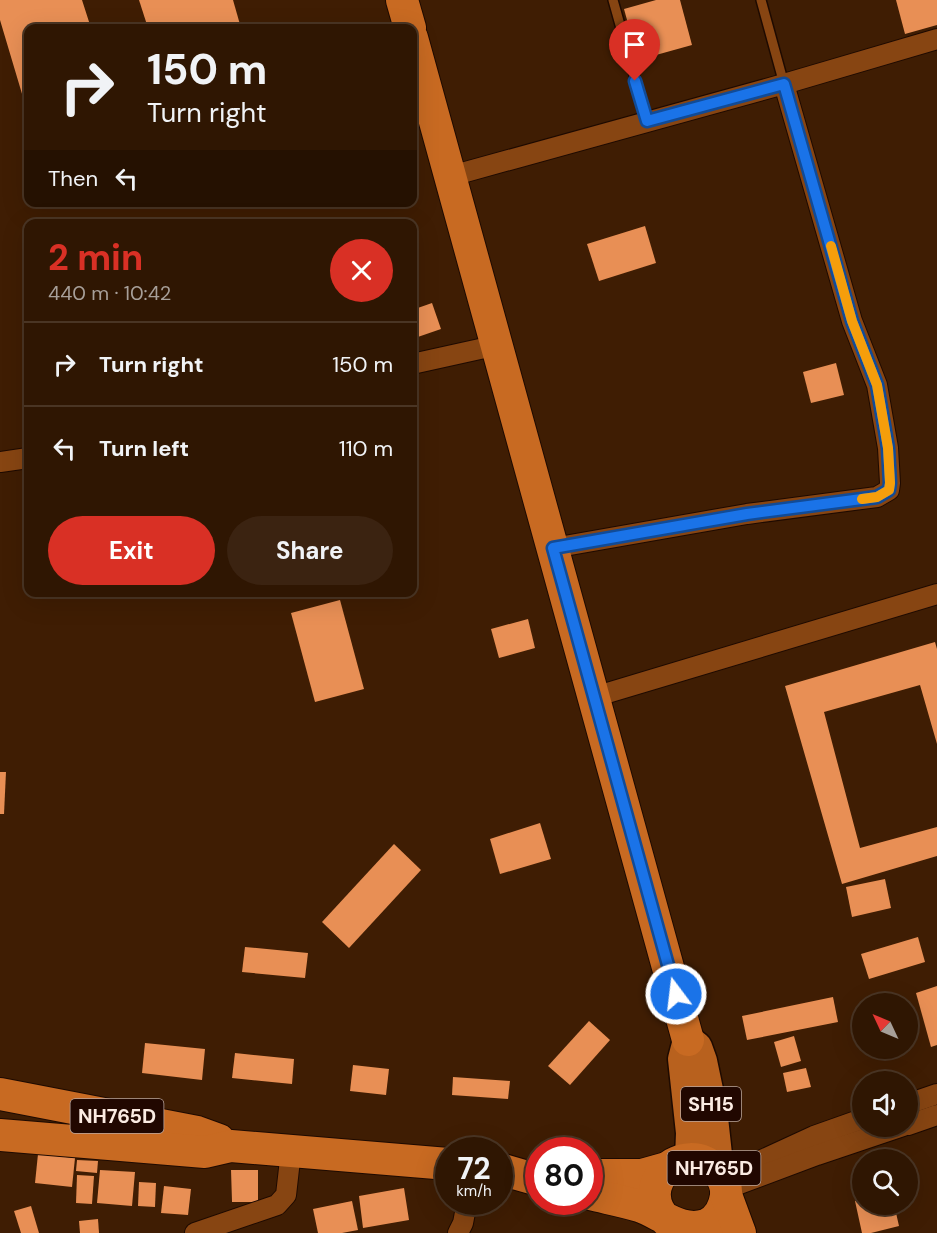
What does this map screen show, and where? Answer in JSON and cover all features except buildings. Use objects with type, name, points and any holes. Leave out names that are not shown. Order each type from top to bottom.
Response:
[{"type":"highway","points":[[402,0],[409,24]]},
{"type":"highway","points":[[417,57],[688,1040]]},
{"type":"highway","name":"NH765D","points":[[0,1094],[197,1131],[231,1146]]},
{"type":"highway","name":"NH765D","points":[[0,1135],[205,1152],[231,1146],[435,1163]]},
{"type":"highway","name":"NH765D","points":[[603,1175],[642,1175],[679,1163],[701,1161],[711,1165],[723,1184],[740,1233]]},
{"type":"highway","name":"NH765D","points":[[679,1163],[656,1184],[655,1198],[659,1211],[684,1228],[701,1228],[711,1223],[719,1215],[724,1206],[723,1184]]},
{"type":"highway","points":[[603,1197],[641,1207],[684,1228]]},
{"type":"main road","points":[[679,1163],[691,1133],[683,1059],[688,1040]]},
{"type":"main road","name":"SH15","points":[[688,1040],[697,1047],[702,1061],[723,1184]]},
{"type":"street","points":[[451,176],[784,84],[937,39]]},
{"type":"street","points":[[553,548],[747,514],[877,497],[889,490],[888,448],[877,385],[852,321],[784,84]]},
{"type":"street","points":[[417,363],[498,345]]},
{"type":"street","points":[[0,462],[24,459]]},
{"type":"street","points":[[594,697],[937,594]]},
{"type":"street","points":[[918,1101],[937,1094]]},
{"type":"street","points":[[918,1122],[937,1115]]},
{"type":"street","points":[[723,1184],[814,1136],[852,1123]]},
{"type":"street","points":[[723,1184],[870,1137]]},
{"type":"street","points":[[195,1233],[277,1205],[286,1195],[291,1151]]},
{"type":"street","points":[[458,1233],[465,1215]]},
{"type":"lane","points":[[613,0],[647,121]]},
{"type":"lane","points":[[761,0],[784,84]]},
{"type":"slow traffic","points":[[831,246],[852,321],[877,385],[888,448],[889,490],[877,497],[862,499]]},
{"type":"route","points":[[635,81],[647,121],[784,84],[852,321],[877,385],[888,448],[890,483],[889,490],[877,497],[747,514],[553,548],[676,994]]}]
